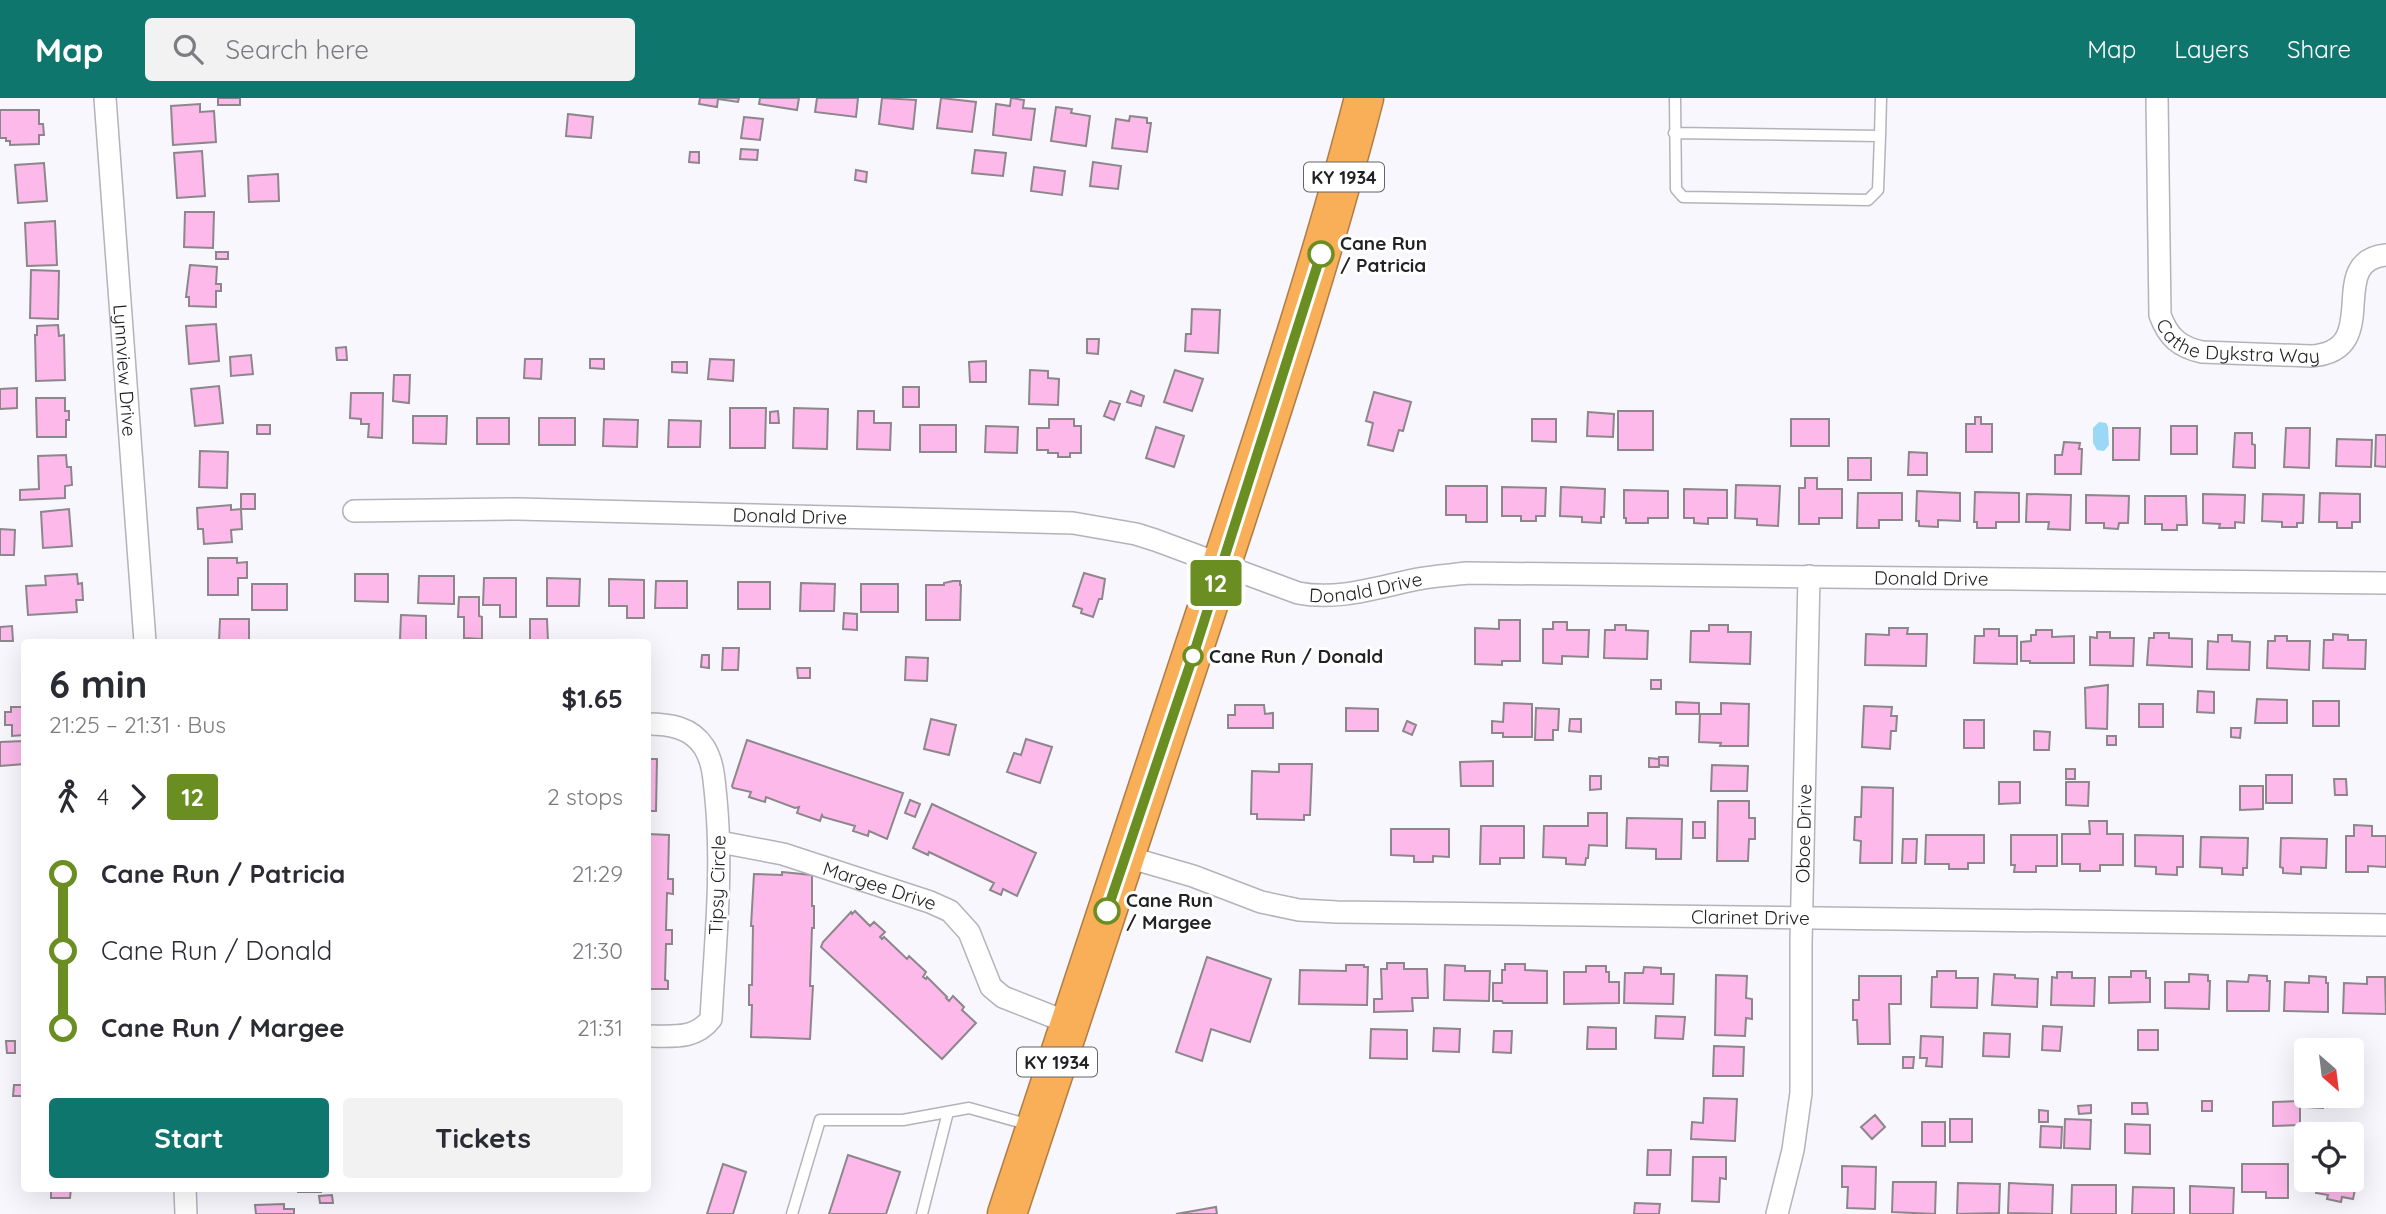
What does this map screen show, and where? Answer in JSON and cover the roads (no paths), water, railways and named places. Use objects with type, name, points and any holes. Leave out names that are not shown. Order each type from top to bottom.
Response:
[{"type":"highway","name":"KY 1934","points":[[1007,1214],[1124,856],[1193,656],[1303,313],[1364,98]]},
{"type":"street","name":"Lynnview Drive","points":[[105,98],[145,639]]},
{"type":"street","name":"Cathe Dykstra Way","points":[[2157,98],[2160,315],[2166,330],[2175,341],[2189,349],[2202,352],[2311,356],[2340,350],[2350,342],[2356,330],[2357,281],[2360,269],[2369,261],[2386,255]]},
{"type":"street","name":"Donald Drive","points":[[354,511],[518,509],[1073,523],[1136,534],[1298,593],[1327,597],[1467,573],[2386,583]]},
{"type":"street","name":"Oboe Drive","points":[[1777,1214],[1793,1150],[1801,1093],[1809,576]]},
{"type":"street","name":"Tipsy Circle","points":[[651,724],[667,724],[688,731],[704,747],[713,768],[720,842],[711,1018],[702,1030],[682,1035],[651,1036]]},
{"type":"street","name":"Margee Drive","points":[[720,842],[783,854],[950,911],[969,932],[991,987],[1003,998],[1069,1023]]},
{"type":"street","name":"Clarinet Drive","points":[[1124,856],[1193,876],[1261,902],[1299,910],[2386,926]]},
{"type":"street","points":[[184,1192],[186,1214]]},
{"type":"lane","points":[[1675,98],[1676,189],[1683,197],[1868,200],[1878,190],[1881,98]]},
{"type":"lane","points":[[1674,133],[1880,136]]},
{"type":"lane","points":[[792,1214],[820,1121],[904,1120],[969,1108],[1036,1126]]},
{"type":"lane","points":[[922,1214],[948,1112]]},
{"type":"water","points":[[2099,422],[2106,423],[2108,427],[2109,445],[2104,451],[2097,450],[2093,443],[2093,428]]},
{"type":"place","name":"Cane Run / Patricia","points":[[1321,254]]},
{"type":"place","name":"Cane Run / Donald","points":[[1193,656]]},
{"type":"place","name":"Cane Run / Margee","points":[[1107,911]]}]
